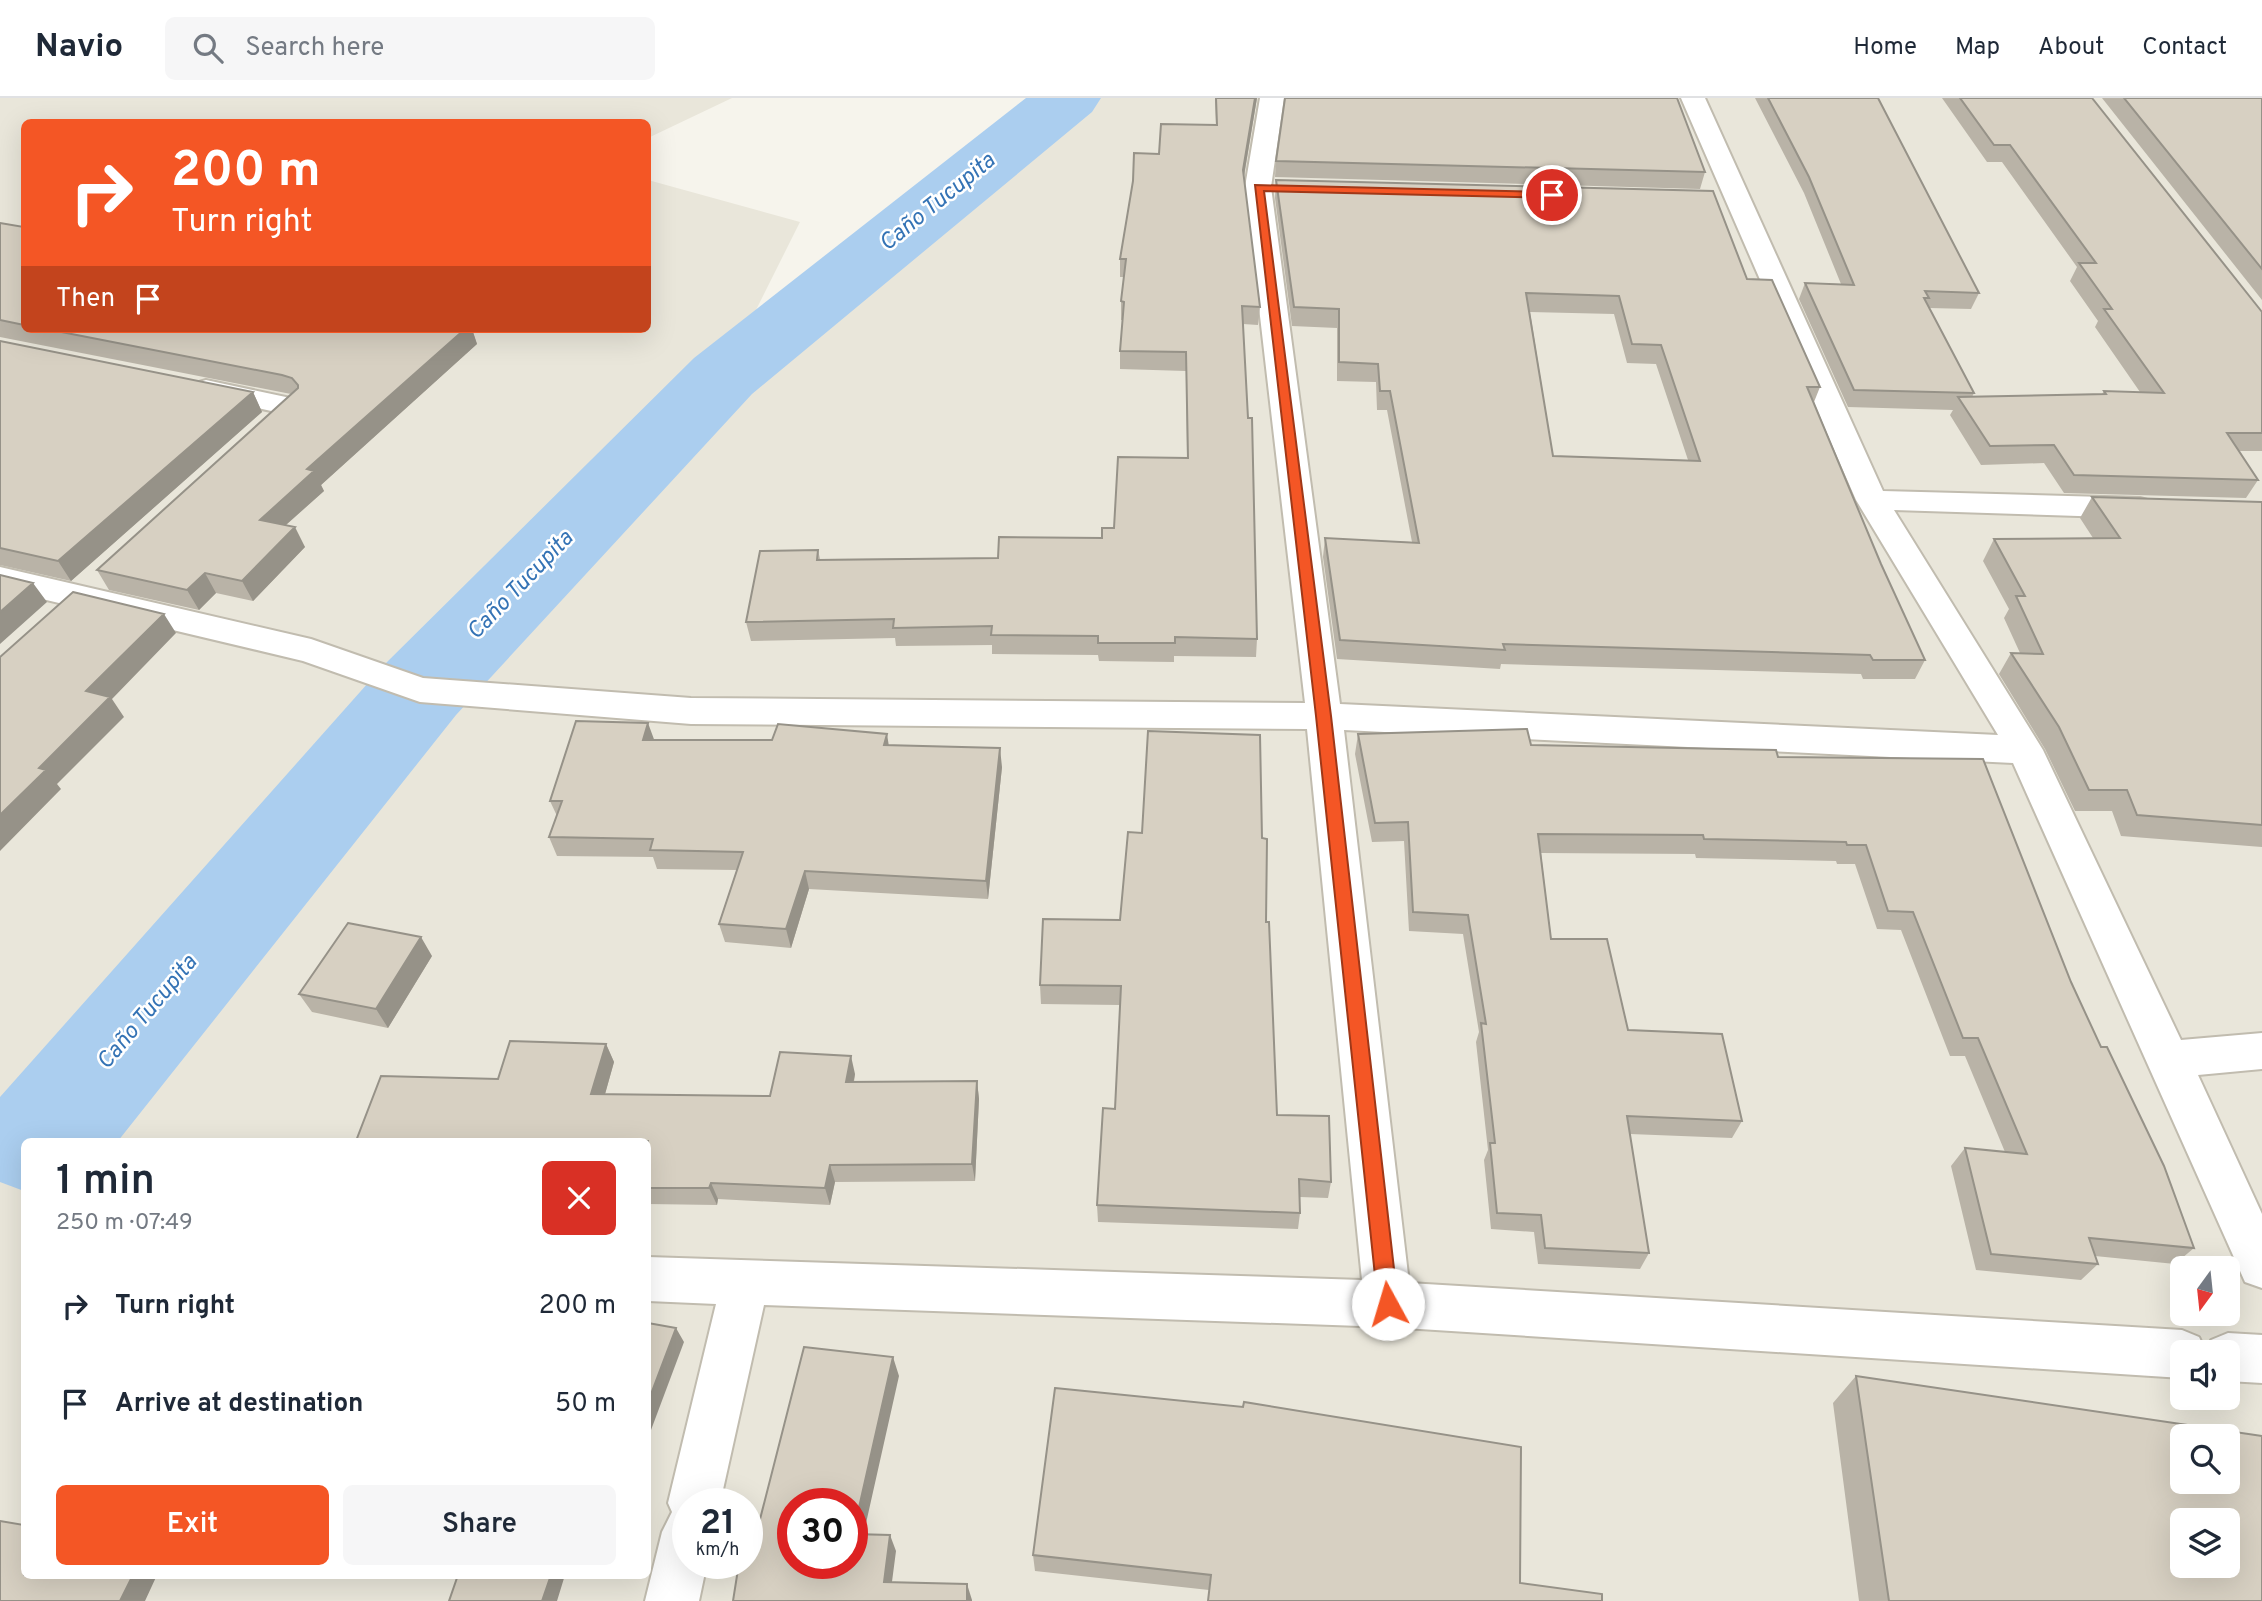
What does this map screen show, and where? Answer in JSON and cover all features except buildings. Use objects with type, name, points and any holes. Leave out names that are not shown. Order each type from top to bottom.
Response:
[{"type":"street","points":[[1272,98],[1272,188],[1324,716],[1388,1304]]},
{"type":"street","points":[[1693,98],[1725,200],[1872,500],[2025,750],[2262,1266]]},
{"type":"street","points":[[184,384],[290,406],[260,433]]},
{"type":"street","points":[[1872,500],[2165,509]]},
{"type":"street","points":[[48,624],[108,571]]},
{"type":"street","points":[[0,578],[311,651],[420,690],[691,710],[1324,716],[2025,750]]},
{"type":"street","points":[[2169,1059],[2262,1051]]},
{"type":"street","points":[[651,1279],[1388,1304],[2170,1353]]},
{"type":"street","points":[[697,1488],[745,1282]]},
{"type":"street","points":[[2240,1358],[2262,1359]]},
{"type":"street","points":[[672,1601],[677,1579]]},
{"type":"shaded area","points":[[0,98],[732,98],[651,137],[651,119],[21,119],[21,333],[651,333],[651,181],[800,222],[724,374],[1068,98],[2262,98],[2262,1601],[0,1601]]},
{"type":"waterway","name":"Caño Tucupita","points":[[44,1138],[420,690],[723,376],[1068,98]]},
{"type":"route","points":[[1388,1304],[1324,716],[1258,187],[1552,195]]}]
